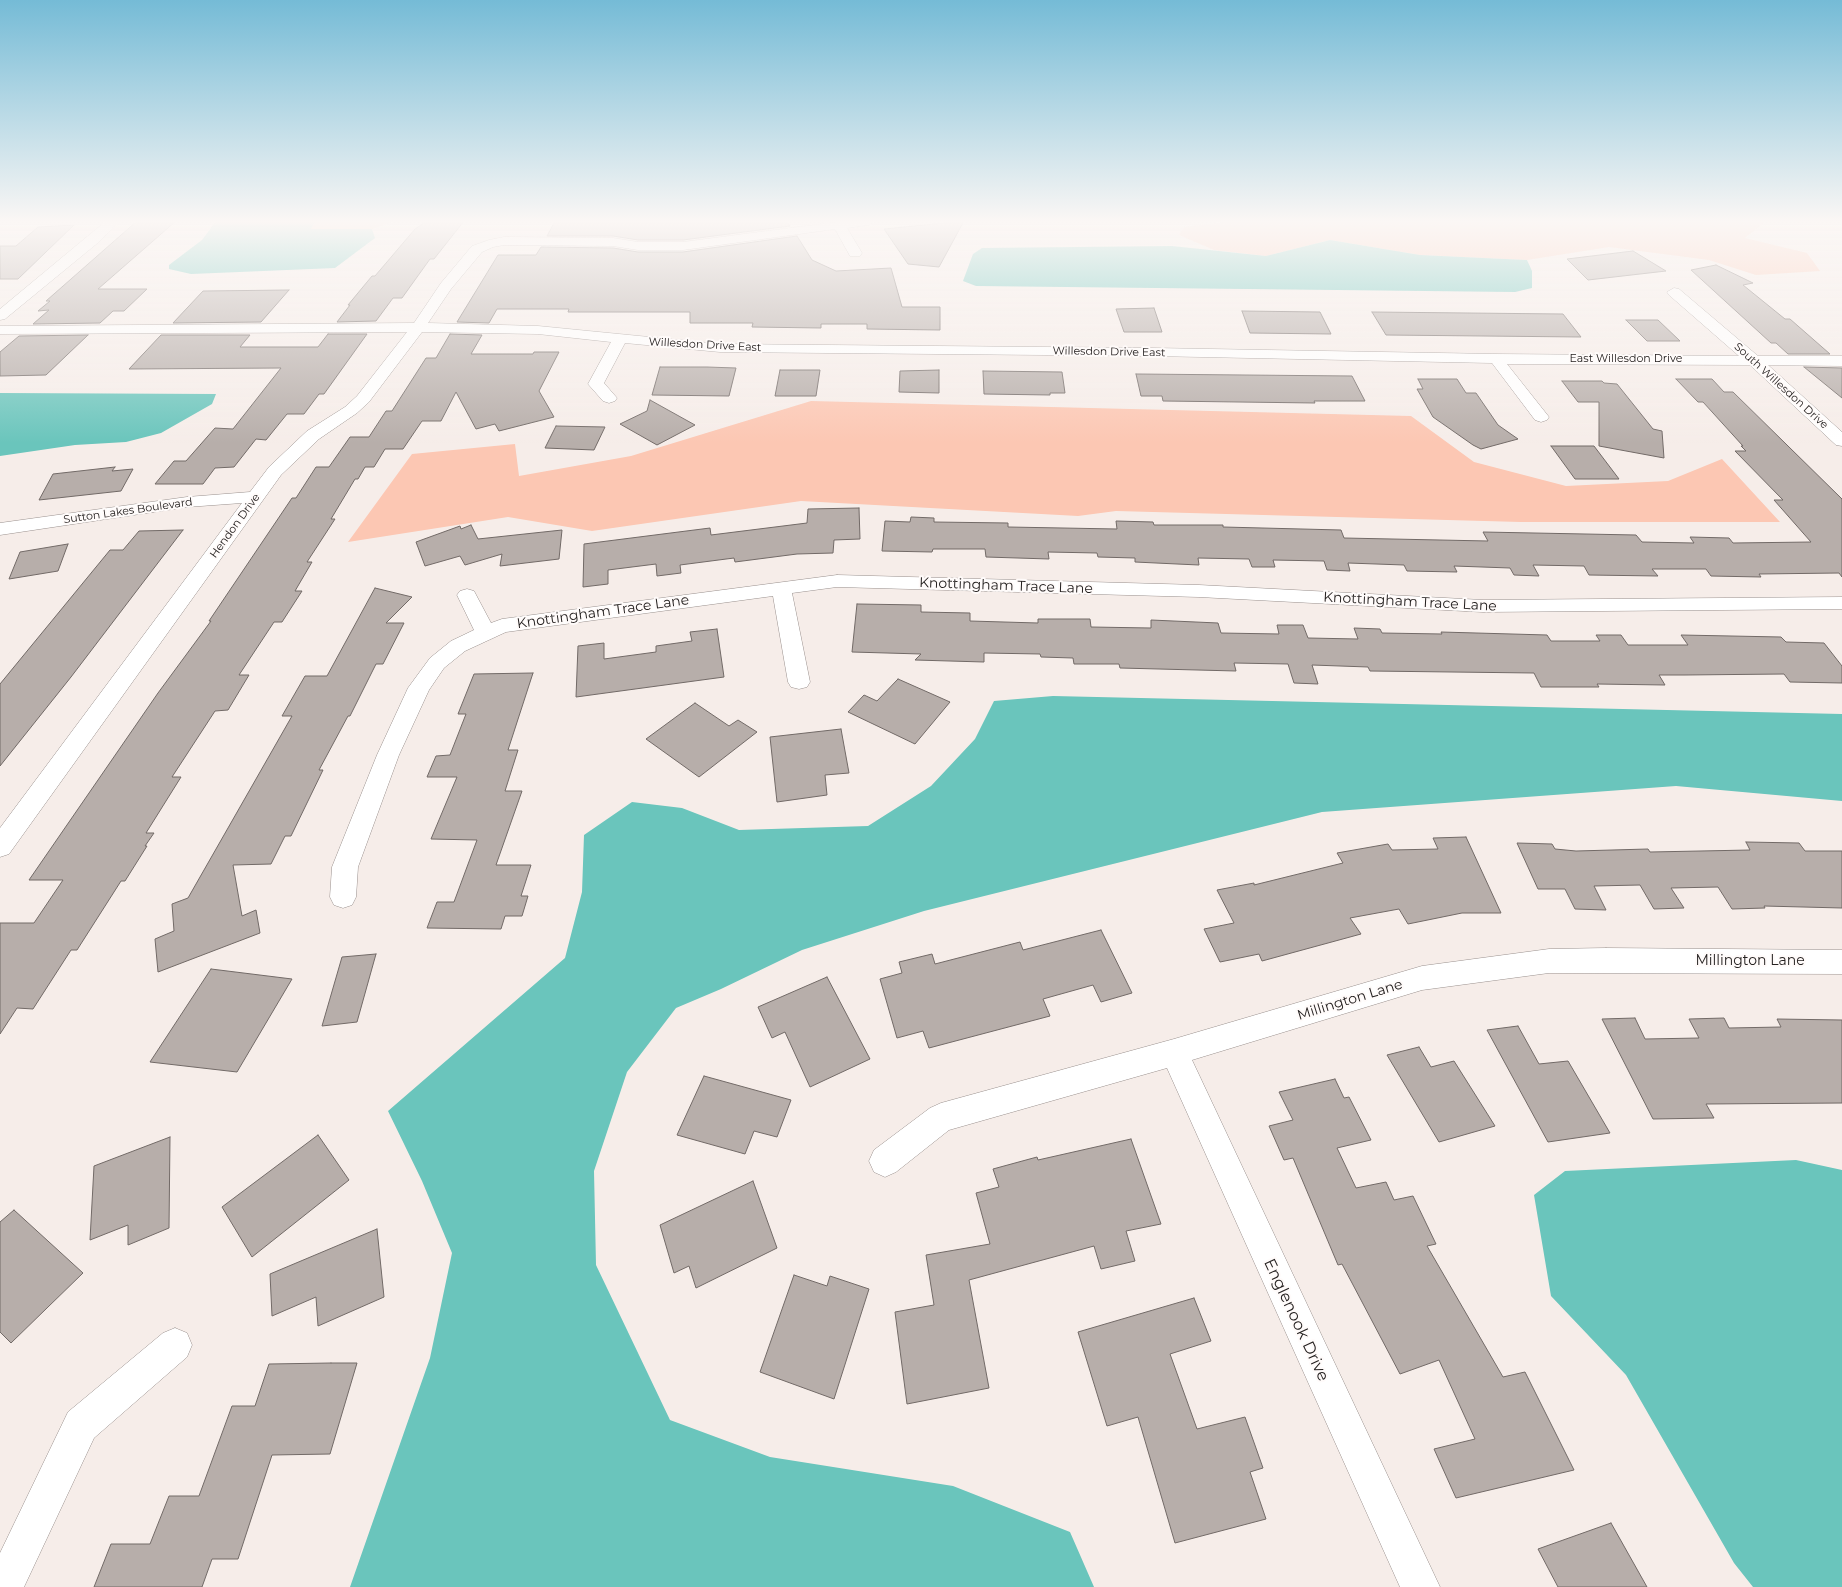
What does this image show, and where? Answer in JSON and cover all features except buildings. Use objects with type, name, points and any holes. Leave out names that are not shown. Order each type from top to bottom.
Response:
[{"type":"street","points":[[0,316],[26,295]]},
{"type":"street","name":"Hendon Drive","points":[[0,847],[274,471],[299,448],[363,399],[441,295]]},
{"type":"street","name":"South Willesdon Drive","points":[[1678,295],[1752,359],[1842,441]]},
{"type":"street","name":"Willesdon Drive East","points":[[0,330],[418,327],[538,330],[720,348],[1153,352],[1410,357]]},
{"type":"street","points":[[609,398],[596,384],[620,339]]},
{"type":"street","name":"East Willesdon Drive","points":[[1410,357],[1842,361]]},
{"type":"street","points":[[1496,359],[1541,417]]},
{"type":"street","name":"Sutton Lakes Boulevard","points":[[0,529],[187,502],[256,497]]},
{"type":"street","name":"Knottingham Trace Lane","points":[[343,897],[345,868],[388,755],[419,688],[437,663],[458,646],[502,626],[821,582],[847,581],[1199,591],[1483,606],[1842,603]]},
{"type":"street","points":[[781,588],[799,682]]},
{"type":"street","points":[[467,595],[486,633]]},
{"type":"street","name":"Millington Lane","points":[[885,1162],[942,1118],[1174,1052],[1422,978],[1549,961],[1842,962]]},
{"type":"street","name":"Englenook Drive","points":[[1174,1052],[1420,1587]]},
{"type":"street","points":[[4,1587],[81,1426],[175,1345]]},
{"type":"shaded area","points":[[811,401],[1411,416],[1474,462],[1566,486],[1668,481],[1722,459],[1780,522],[1521,522],[1116,511],[1078,516],[801,501],[592,531],[508,517],[348,542],[412,454],[515,444],[519,476],[631,456]]},
{"type":"water","points":[[0,393],[216,394],[212,404],[161,433],[126,442],[75,445],[0,456]]},
{"type":"water","points":[[1053,696],[1842,714],[1842,801],[1676,786],[1322,812],[924,911],[802,950],[721,989],[676,1008],[627,1072],[594,1171],[596,1265],[670,1420],[770,1457],[953,1486],[1070,1532],[1094,1587],[350,1587],[430,1358],[452,1253],[422,1181],[388,1111],[565,958],[582,892],[584,835],[632,802],[682,808],[739,830],[868,826],[931,786],[975,739],[994,701]]},
{"type":"water","points":[[1796,1160],[1842,1170],[1842,1587],[1753,1587],[1734,1563],[1626,1375],[1551,1296],[1534,1195],[1565,1171]]}]
